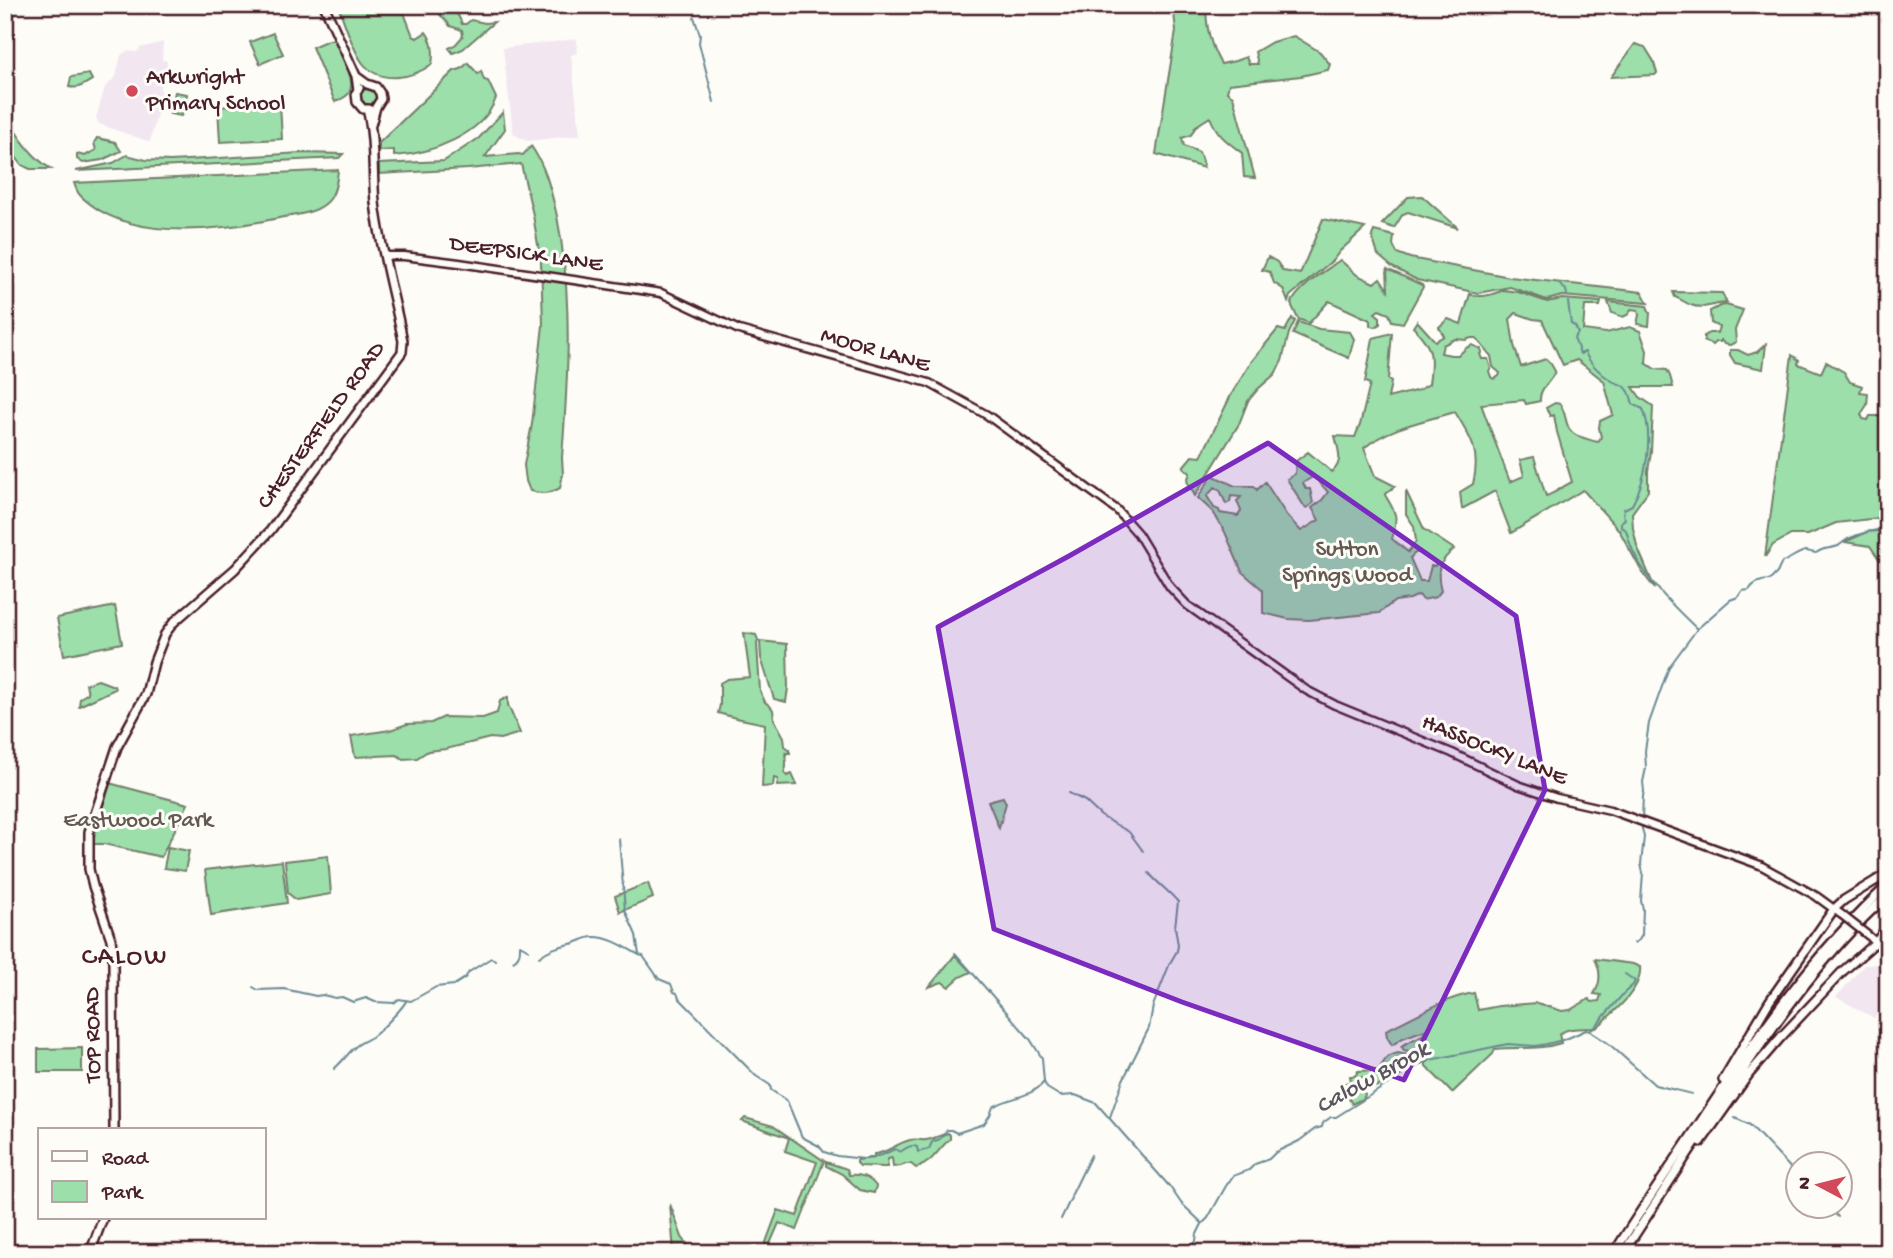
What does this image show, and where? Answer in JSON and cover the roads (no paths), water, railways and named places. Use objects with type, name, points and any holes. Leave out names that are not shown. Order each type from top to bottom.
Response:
[{"type":"main road","points":[[324,5],[362,80],[374,86],[380,93],[380,102],[376,107],[366,109]]},
{"type":"main road","points":[[358,90],[362,80]]},
{"type":"main road","points":[[358,90],[362,80]]},
{"type":"main road","name":"CHESTERFIELD ROAD","points":[[154,662],[165,634],[174,622],[235,569],[270,531],[400,354],[403,341],[375,202],[371,126],[366,109],[360,107],[357,102],[358,90]]},
{"type":"main road","name":"CHESTERFIELD ROAD","points":[[371,126],[376,107]]},
{"type":"main road","name":"DEEPSICK LANE","points":[[385,257],[404,256],[459,263],[662,293]]},
{"type":"main road","name":"MOOR LANE","points":[[662,293],[739,330],[929,383],[987,415],[1118,510],[1129,524]]},
{"type":"main road","name":"HASSOCKY LANE","points":[[1129,524],[1170,587],[1188,606],[1306,690],[1335,705],[1452,752],[1518,785],[1557,798],[1610,810],[1760,865],[1834,909],[1888,950]]},
{"type":"main road","name":"TOP ROAD","points":[[114,1128],[113,955],[111,939],[89,869],[89,832],[117,747],[146,694],[154,662]]},
{"type":"main road","points":[[1696,1129],[1757,1020],[1834,909],[1888,873]]},
{"type":"main road","points":[[1614,1253],[1751,1045],[1791,990],[1831,943],[1888,885]]},
{"type":"main road","points":[[1623,1253],[1735,1082],[1795,998],[1821,964],[1888,895]]},
{"type":"main road","points":[[1678,1169],[1690,1158],[1749,1074],[1888,926]]},
{"type":"main road","points":[[90,1253],[102,1220]]},
{"type":"waterway","points":[[694,17],[714,102]]},
{"type":"waterway","points":[[1560,285],[1567,295]]},
{"type":"waterway","points":[[1568,302],[1571,324],[1578,333],[1574,338],[1580,354],[1585,352],[1600,372],[1625,387],[1633,404],[1643,409],[1646,420],[1648,445],[1645,471],[1632,505],[1624,509],[1625,519],[1621,522],[1621,527],[1626,530],[1633,551],[1653,583],[1697,629]]},
{"type":"waterway","points":[[1642,818],[1649,723],[1669,667],[1697,629],[1742,591],[1749,590],[1758,582],[1770,580],[1782,562],[1804,551],[1816,553],[1838,546],[1862,533],[1888,529]]},
{"type":"waterway","points":[[1069,793],[1129,832],[1143,851]]},
{"type":"waterway","name":"Calow Brook","points":[[1634,943],[1642,935],[1641,864],[1644,837],[1641,824]]},
{"type":"waterway","points":[[619,839],[625,910],[636,935],[639,955],[643,956],[659,979],[671,984],[679,998],[756,1076],[787,1101],[802,1137],[819,1146],[824,1152],[864,1159],[895,1149],[900,1152],[912,1146],[917,1147],[918,1152],[929,1149],[932,1142],[940,1139],[947,1130],[957,1133],[984,1124],[993,1107],[1033,1091],[1044,1082]]},
{"type":"waterway","points":[[1110,1117],[1123,1080],[1149,1028],[1153,1006],[1178,945],[1175,927],[1178,902],[1149,873]]},
{"type":"waterway","points":[[539,957],[553,949],[592,937],[611,940],[639,955]]},
{"type":"waterway","points":[[513,961],[519,954],[520,945],[529,950]]},
{"type":"waterway","points":[[955,953],[1030,1039],[1042,1058],[1047,1088],[1060,1096],[1075,1095],[1096,1103],[1181,1203],[1202,1223]]},
{"type":"waterway","points":[[253,987],[258,990],[284,989],[316,996],[342,997],[353,1002],[366,998],[375,1002],[394,1003],[399,999],[411,1001],[436,987],[454,985],[491,958],[495,960]]},
{"type":"waterway","name":"Calow Brook","points":[[1188,1253],[1202,1224],[1233,1176],[1269,1159],[1276,1152],[1322,1127],[1331,1117],[1336,1117],[1430,1060],[1508,1044],[1547,1044],[1586,1030],[1590,1031],[1633,985],[1635,981],[1625,974]]},
{"type":"waterway","points":[[334,1069],[355,1047],[380,1030],[406,1001]]},
{"type":"waterway","points":[[1591,1032],[1608,1043],[1655,1085],[1692,1094]]},
{"type":"waterway","points":[[1735,1118],[1750,1125],[1784,1161]]},
{"type":"waterway","points":[[1071,1196],[1091,1155]]},
{"type":"waterway","points":[[1061,1219],[1071,1198]]},
{"type":"waterway","points":[[1865,1246],[1872,1253]]},
{"type":"place","name":"Arkwright Primary School","points":[[132,91]]},
{"type":"district","name":"CALOW","points":[[125,958]]},
{"type":"park label","name":"Sutton Springs Wood","points":[[1347,563]]},
{"type":"park label","name":"Eastwood Park","points":[[138,821]]}]
